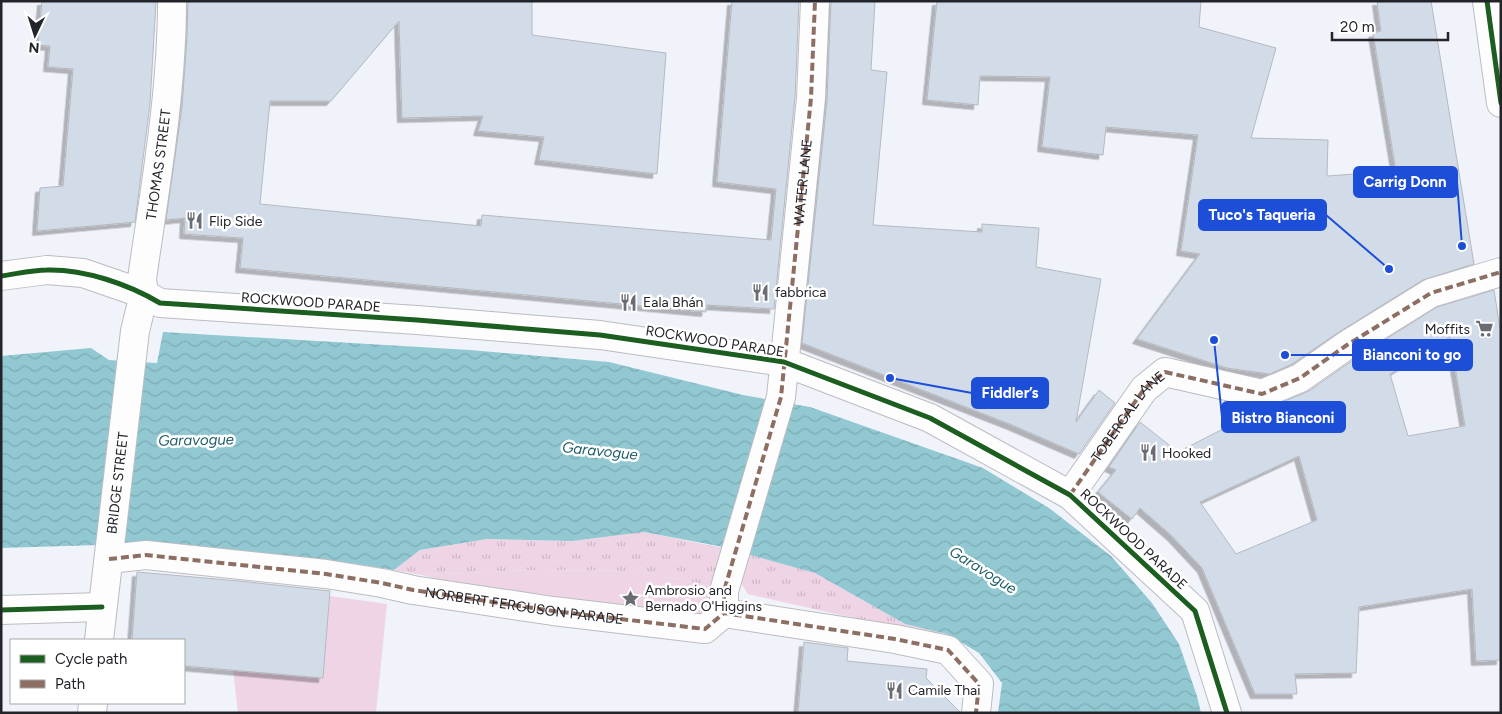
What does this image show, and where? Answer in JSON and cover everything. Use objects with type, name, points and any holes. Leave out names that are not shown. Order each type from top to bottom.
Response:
[{"type":"street","name":"THOMAS STREET","points":[[136,326],[144,294],[142,279],[159,162],[172,40],[172,1]]},
{"type":"street","name":"WATER LANE","points":[[724,602],[781,397],[811,98],[815,1]]},
{"type":"street","points":[[1486,1],[1501,103]]},
{"type":"street","name":"ROCKWOOD PARADE","points":[[1,276],[47,270],[83,273],[144,294],[160,303],[417,320],[600,335],[784,362],[930,418],[1070,495],[1194,611],[1227,713]]},
{"type":"street","name":"TOBERGAL LANE","points":[[1070,495],[1144,390],[1166,372],[1262,394],[1300,378],[1430,292],[1501,272]]},
{"type":"street","name":"BRIDGE STREET","points":[[99,639],[136,326]]},
{"type":"street","name":"NORBERT FERGUSON PARADE","points":[[110,555],[146,555],[326,574],[413,590],[705,629],[724,602]]},
{"type":"street","points":[[724,602],[948,650],[979,684],[976,713]]},
{"type":"street","points":[[1,610],[102,608]]},
{"type":"green space","points":[[644,532],[723,548],[712,586],[636,571],[533,570],[421,575],[394,570],[420,550],[487,539],[572,541]]},
{"type":"green space","points":[[744,553],[815,573],[905,624],[947,634],[906,630],[748,594],[739,580]]},
{"type":"green space","points":[[533,570],[636,571],[712,586],[705,612],[692,618],[483,589],[421,575]]},
{"type":"green space","points":[[330,596],[387,604],[376,713],[238,713],[233,670],[322,678]]},
{"type":"water","name":"Garavogue","points":[[163,332],[470,350],[609,362],[743,395],[810,407],[983,468],[1049,508],[1111,556],[1152,603],[1179,644],[1201,713],[998,713],[1002,683],[979,653],[947,634],[905,624],[815,573],[718,546],[644,532],[572,541],[487,539],[420,550],[394,570],[343,562],[132,544],[1,548],[1,356],[91,348],[109,360],[157,363]]},
{"type":"building","points":[[42,1],[156,1],[150,104],[135,222],[37,231],[40,188],[63,186],[73,69],[48,67],[50,46],[38,45]]},
{"type":"building","points":[[188,1],[532,1],[532,35],[666,53],[657,174],[539,160],[544,137],[478,131],[483,116],[402,118],[399,21],[331,101],[270,101],[260,204],[481,226],[482,215],[771,240],[776,189],[717,182],[732,1],[799,1],[795,97],[774,309],[707,305],[706,312],[240,268],[243,238],[184,234],[185,218],[166,220],[182,107]]},
{"type":"building","points":[[831,1],[875,1],[871,70],[887,72],[873,225],[982,232],[982,224],[1039,228],[1036,267],[1101,279],[1076,422],[1099,390],[1115,403],[1079,454],[1012,425],[802,343],[827,100]]},
{"type":"building","points":[[937,1],[1201,1],[1199,27],[1276,48],[1251,138],[1328,140],[1327,176],[1396,171],[1373,33],[1381,31],[1377,1],[1431,1],[1474,264],[1423,280],[1339,332],[1292,364],[1270,374],[1227,368],[1137,339],[1200,254],[1181,251],[1198,135],[1106,127],[1103,155],[1042,147],[1050,77],[980,76],[978,105],[927,100]]},
{"type":"building","points":[[1494,290],[1501,335],[1501,660],[1476,661],[1472,589],[1359,607],[1356,673],[1295,674],[1297,694],[1255,694],[1202,568],[1172,536],[1140,508],[1132,519],[1098,492],[1116,470],[1109,467],[1140,422],[1178,452],[1262,409],[1309,391],[1356,358],[1437,307]],"holes":[[[1450,337],[1465,426],[1408,436],[1390,374]],[[1299,456],[1317,520],[1236,554],[1200,502]]]},
{"type":"building","points":[[137,572],[330,591],[323,678],[185,666],[185,639],[132,639]]},
{"type":"building","points":[[804,642],[848,648],[847,661],[927,669],[926,678],[961,713],[798,713]]},
{"type":"marked path","points":[[724,613],[724,591],[781,397],[811,98],[815,1]]},
{"type":"marked path","points":[[1070,495],[1144,389],[1165,372],[1262,394],[1300,378],[1347,345],[1431,293],[1501,272]]},
{"type":"marked path","points":[[109,559],[146,555],[326,574],[413,590],[553,611],[705,629],[724,613],[895,639],[948,650],[979,684],[976,713]]},
{"type":"cycle path","points":[[1487,1],[1501,103]]},
{"type":"cycle path","points":[[1,276],[61,270],[105,279],[134,290],[160,303],[417,320],[600,335],[784,362],[930,418],[1070,495],[1195,611],[1227,713]]},
{"type":"cycle path","points":[[1,610],[102,607]]},
{"type":"place","name":"Flip Side","points":[[195,221]]},
{"type":"place","name":"Carrig Donn","points":[[1462,246]]},
{"type":"place","name":"Tuco's Taqueria","points":[[1389,269]]},
{"type":"place","name":"fabbrica","points":[[761,292]]},
{"type":"place","name":"Eala Bhán","points":[[629,302]]},
{"type":"place","name":"Moffits","points":[[1484,329]]},
{"type":"place","name":"Bistro Bianconi","points":[[1214,340]]},
{"type":"place","name":"Bianconi to go","points":[[1285,355]]},
{"type":"place","name":"Fiddler’s","points":[[890,378]]},
{"type":"place","name":"Hooked","points":[[1148,453]]},
{"type":"place","name":"Ambrosio and Bernado O'Higgins","points":[[631,598]]},
{"type":"place","name":"Camile Thai","points":[[894,690]]}]
